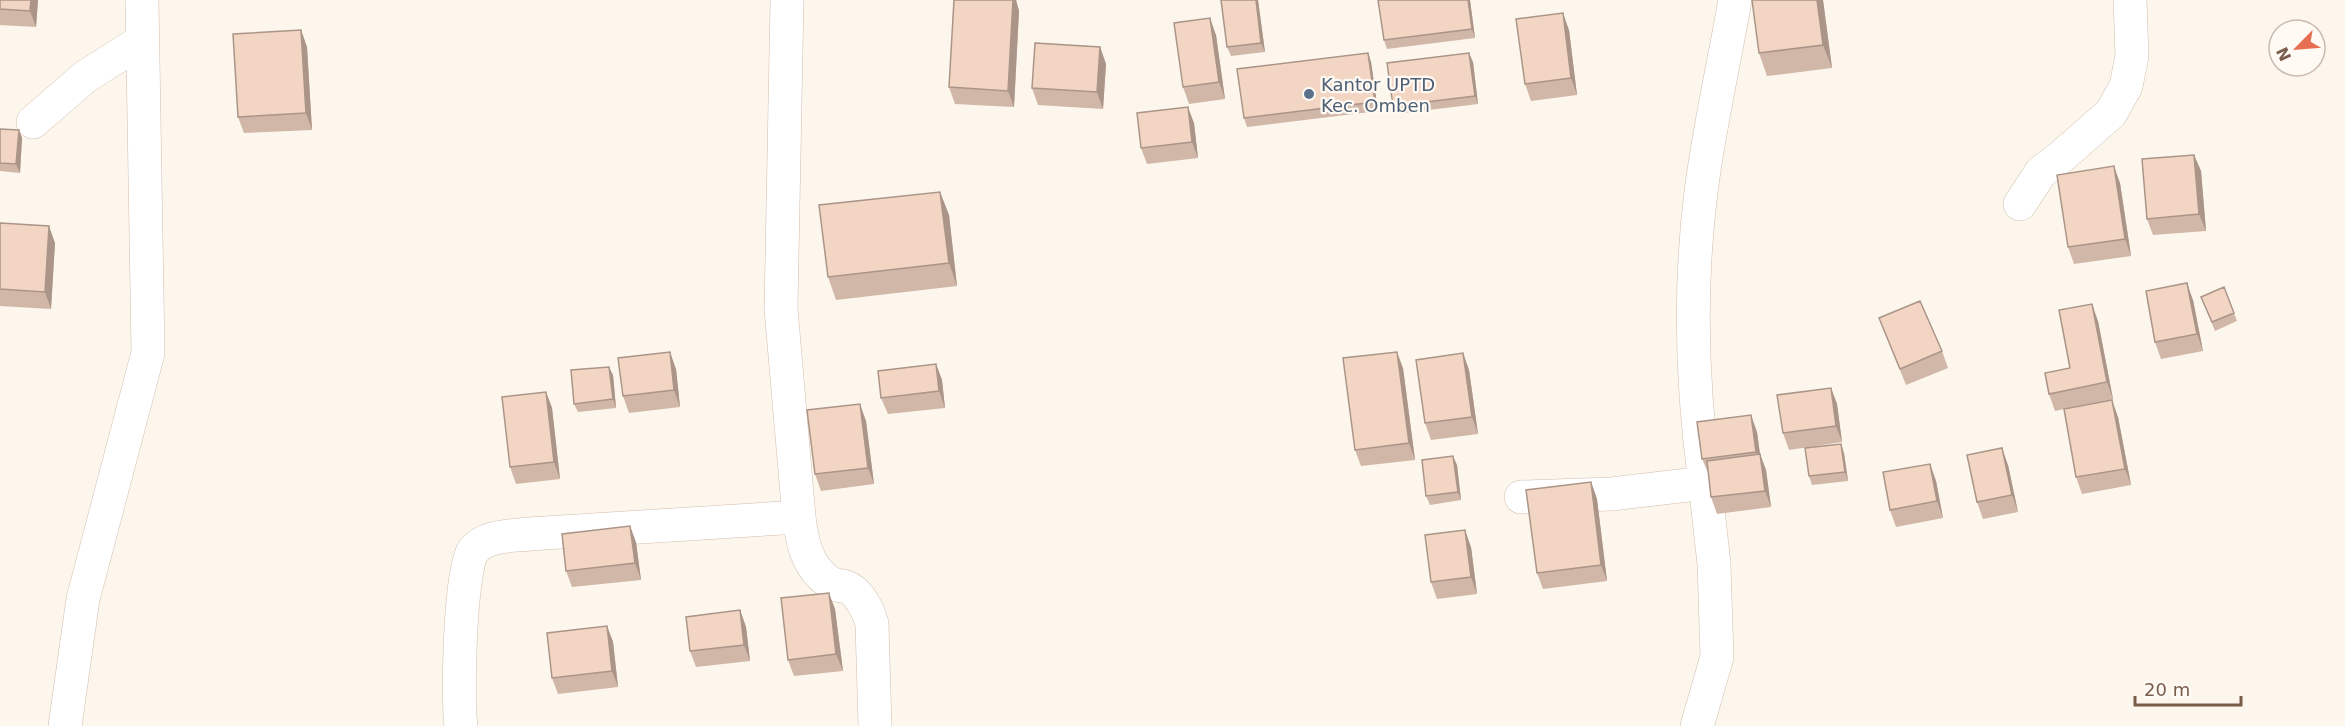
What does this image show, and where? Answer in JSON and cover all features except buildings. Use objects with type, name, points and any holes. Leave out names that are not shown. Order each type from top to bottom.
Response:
[{"type":"street","points":[[65,726],[83,599],[148,353],[142,0]]},
{"type":"street","points":[[787,0],[781,309],[802,543],[813,566],[829,583],[849,587],[869,611],[872,624],[875,726]]},
{"type":"street","points":[[1697,726],[1717,657],[1714,564],[1697,397],[1694,284],[1701,192],[1735,0]]},
{"type":"street","points":[[2020,204],[2041,171],[2068,151],[2111,113],[2126,87],[2132,56],[2130,0]]},
{"type":"street","points":[[33,122],[85,77],[143,39]]},
{"type":"street","points":[[1521,497],[1612,494],[1705,483]]},
{"type":"street","points":[[460,726],[462,607],[468,563],[480,545],[493,538],[529,534],[799,517]]},
{"type":"place","name":"Kantor UPTD Kec. Omben","points":[[1309,94]]}]
